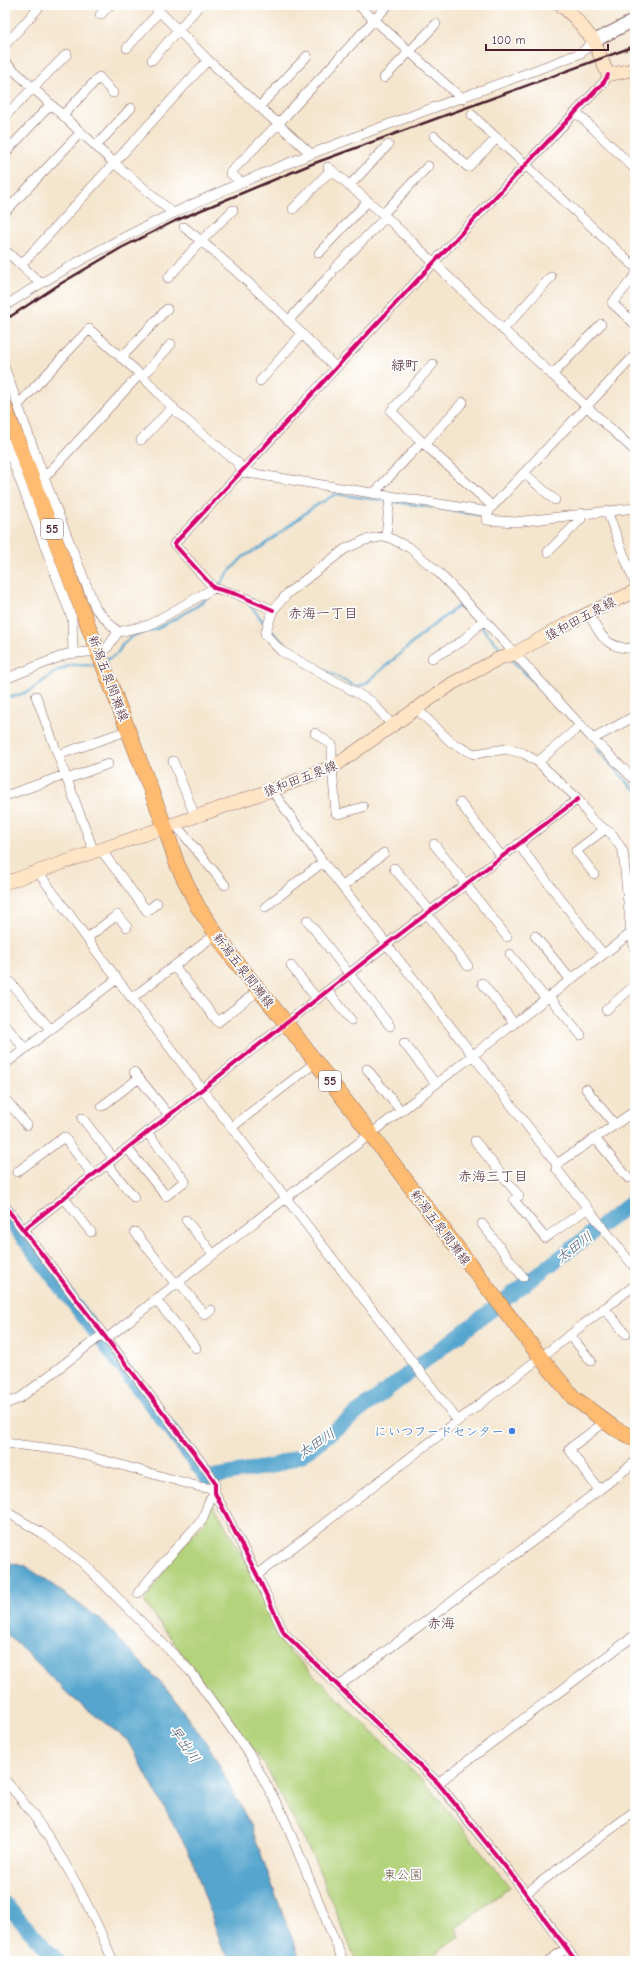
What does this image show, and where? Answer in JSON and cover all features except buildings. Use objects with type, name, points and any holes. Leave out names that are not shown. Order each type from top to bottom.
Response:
[{"type":"main road","points":[[561,5],[575,18],[594,41],[608,75],[635,69]]},
{"type":"main road","name":"新潟五泉間瀬線","points":[[12,406],[104,669],[170,825],[177,864],[198,907],[232,957],[286,1023],[370,1135],[541,1358],[572,1396],[606,1421],[635,1438]]},
{"type":"main road","name":"猿和田五泉線","points":[[5,883],[332,767],[359,751],[453,683],[486,664],[514,654],[588,613],[635,591]]},
{"type":"street","points":[[5,44],[41,5]]},
{"type":"street","points":[[100,15],[110,5]]},
{"type":"street","points":[[152,60],[200,5]]},
{"type":"street","points":[[358,5],[408,52],[462,99]]},
{"type":"street","points":[[242,183],[230,173],[278,124],[388,5]]},
{"type":"street","points":[[127,48],[156,8],[179,29],[208,60],[310,154]]},
{"type":"street","points":[[5,306],[40,283],[110,243],[173,213],[310,154],[462,99],[581,53],[594,41],[635,20]]},
{"type":"street","points":[[384,78],[436,24]]},
{"type":"street","points":[[5,116],[67,54]]},
{"type":"street","points":[[259,107],[307,56]]},
{"type":"street","points":[[21,265],[113,162],[208,60]]},
{"type":"street","points":[[5,62],[113,162],[173,213]]},
{"type":"street","points":[[273,610],[236,594],[214,588],[174,544],[242,472],[336,368],[604,82],[608,75]]},
{"type":"street","points":[[63,115],[99,77],[113,94]]},
{"type":"street","points":[[7,151],[51,104]]},
{"type":"street","points":[[96,146],[130,108]]},
{"type":"street","points":[[576,112],[635,169]]},
{"type":"street","points":[[472,115],[635,267]]},
{"type":"street","points":[[5,212],[81,132]]},
{"type":"street","points":[[434,136],[468,167],[497,138]]},
{"type":"street","points":[[349,186],[388,145]]},
{"type":"street","points":[[288,321],[428,166]]},
{"type":"street","points":[[293,209],[330,169],[368,201],[503,330],[635,452]]},
{"type":"street","points":[[318,253],[368,201]]},
{"type":"street","points":[[168,278],[201,241],[233,210]]},
{"type":"street","points":[[184,227],[288,321],[336,368]]},
{"type":"street","points":[[5,250],[40,283]]},
{"type":"street","points":[[503,330],[551,276]]},
{"type":"street","points":[[635,276],[612,303],[635,324]]},
{"type":"street","points":[[121,358],[166,309]]},
{"type":"street","points":[[552,376],[601,324]]},
{"type":"street","points":[[12,406],[89,329],[173,407],[238,463],[242,472]]},
{"type":"street","points":[[260,381],[302,334]]},
{"type":"street","points":[[44,478],[171,344]]},
{"type":"street","points":[[635,355],[491,509],[486,520],[516,522],[582,513],[635,508]]},
{"type":"street","points":[[433,364],[391,411],[491,509]]},
{"type":"street","points":[[5,369],[12,406],[44,478],[96,609],[118,632]]},
{"type":"street","points":[[373,494],[463,402]]},
{"type":"street","points":[[141,440],[173,407]]},
{"type":"street","points":[[5,441],[72,618],[74,653]]},
{"type":"street","points":[[242,472],[373,494],[491,509]]},
{"type":"street","points":[[524,473],[555,500]]},
{"type":"street","points":[[386,536],[390,496]]},
{"type":"street","points":[[607,511],[635,584]]},
{"type":"street","points":[[548,552],[581,519],[582,513]]},
{"type":"street","points":[[392,726],[371,701],[281,651],[265,634],[273,610],[288,593],[345,549],[365,540],[386,536],[410,548],[439,573],[593,739],[635,780]]},
{"type":"street","points":[[5,679],[67,654],[98,651],[108,648],[118,632],[149,625],[214,588]]},
{"type":"street","points":[[588,613],[603,639],[612,645],[626,649],[635,646]]},
{"type":"street","points":[[432,658],[461,642],[484,620]]},
{"type":"street","points":[[36,696],[66,777],[97,851],[148,911],[158,903]]},
{"type":"street","points":[[417,709],[452,743],[474,754],[506,749],[523,753],[538,762],[578,799],[592,820],[612,834],[622,851],[630,933],[635,950]]},
{"type":"street","points":[[593,739],[635,716]]},
{"type":"street","points":[[538,762],[581,725]]},
{"type":"street","points":[[58,755],[129,730]]},
{"type":"street","points":[[315,732],[332,745],[332,767],[336,813],[339,814],[363,807]]},
{"type":"street","points":[[173,762],[195,816]]},
{"type":"street","points":[[5,796],[108,764]]},
{"type":"street","points":[[271,789],[323,862],[557,1164],[556,1168],[635,1268]]},
{"type":"street","points":[[23,1230],[168,1114],[203,1089],[348,974],[578,799]]},
{"type":"street","points":[[460,803],[502,856]]},
{"type":"street","points":[[170,825],[225,885]]},
{"type":"street","points":[[594,874],[576,852],[605,829]]},
{"type":"street","points":[[434,844],[507,937]]},
{"type":"street","points":[[518,844],[603,954]]},
{"type":"street","points":[[342,887],[384,853]]},
{"type":"street","points":[[265,907],[323,862]]},
{"type":"street","points":[[394,868],[468,966]]},
{"type":"street","points":[[38,872],[117,979],[458,1421]]},
{"type":"street","points":[[87,938],[117,915],[127,927]]},
{"type":"street","points":[[307,920],[390,1026]]},
{"type":"street","points":[[5,1404],[20,1398],[155,1299],[548,998],[630,933]]},
{"type":"street","points":[[132,998],[216,934]]},
{"type":"street","points":[[535,936],[571,980]]},
{"type":"street","points":[[510,954],[581,1035]]},
{"type":"street","points":[[174,966],[218,1022],[259,990]]},
{"type":"street","points":[[291,966],[317,999]]},
{"type":"street","points":[[5,1064],[117,979]]},
{"type":"street","points":[[10,982],[51,1030]]},
{"type":"street","points":[[482,983],[514,1024]]},
{"type":"street","points":[[606,1010],[635,985]]},
{"type":"street","points":[[328,990],[351,1020]]},
{"type":"street","points":[[5,1025],[25,1050]]},
{"type":"street","points":[[404,1043],[436,1084]]},
{"type":"street","points":[[232,1127],[316,1062]]},
{"type":"street","points":[[366,1069],[401,1111]]},
{"type":"street","points":[[102,1106],[136,1075],[168,1114]]},
{"type":"street","points":[[586,1089],[615,1124]]},
{"type":"street","points":[[5,1099],[27,1124]]},
{"type":"street","points":[[557,1164],[635,1111]]},
{"type":"street","points":[[82,1118],[134,1198]]},
{"type":"street","points":[[127,1148],[166,1196],[185,1181],[147,1132]]},
{"type":"street","points":[[17,1172],[64,1137],[93,1175]]},
{"type":"street","points":[[595,1138],[628,1178]]},
{"type":"street","points":[[475,1141],[545,1238],[588,1208]]},
{"type":"street","points":[[64,1198],[91,1232]]},
{"type":"street","points":[[5,1206],[102,1337],[195,1452],[214,1482],[215,1491],[257,1575],[284,1634],[438,1783],[576,1961]]},
{"type":"street","points":[[186,1220],[213,1254]]},
{"type":"street","points":[[482,1224],[523,1277]]},
{"type":"street","points":[[135,1232],[205,1315],[211,1310]]},
{"type":"street","points":[[257,1575],[635,1285]]},
{"type":"street","points":[[155,1299],[196,1348]]},
{"type":"street","points":[[604,1308],[626,1334]]},
{"type":"street","points":[[570,1334],[591,1361]]},
{"type":"street","points":[[599,1490],[568,1449],[606,1421]]},
{"type":"street","points":[[5,1443],[70,1451],[215,1491]]},
{"type":"street","points":[[339,1686],[635,1462]]},
{"type":"street","points":[[138,1593],[202,1520],[210,1499],[215,1491]]},
{"type":"street","points":[[5,1511],[42,1533],[83,1563],[191,1672],[250,1755],[282,1813],[344,1961]]},
{"type":"street","points":[[438,1783],[635,1635]]},
{"type":"street","points":[[5,1780],[25,1803],[78,1884],[113,1961]]},
{"type":"street","points":[[525,1894],[635,1811]]},
{"type":"street","points":[[549,1961],[566,1948]]},
{"type":"green space","name":"東公園","points":[[212,1502],[255,1577],[283,1645],[430,1788],[510,1887],[456,1928],[460,1936],[426,1961],[356,1961],[316,1863],[266,1767],[144,1602],[167,1566],[205,1521]]},
{"type":"water","name":"早出川","points":[[5,1562],[26,1566],[100,1619],[171,1694],[210,1748],[251,1826],[301,1961],[233,1961],[223,1950],[191,1856],[127,1740],[70,1696],[5,1632]]},
{"type":"waterway","points":[[218,587],[228,573],[243,557],[263,546],[312,508],[336,494],[432,507]]},
{"type":"waterway","points":[[439,508],[479,515]]},
{"type":"waterway","points":[[106,660],[117,654],[123,644],[132,636],[159,628],[197,606],[212,594]]},
{"type":"waterway","points":[[248,603],[265,624]]},
{"type":"waterway","points":[[306,660],[356,687],[365,684],[431,627],[461,604],[504,652]]},
{"type":"waterway","points":[[270,629],[293,653]]},
{"type":"waterway","points":[[512,660],[546,694]]},
{"type":"waterway","points":[[5,695],[13,697],[30,691],[55,672],[71,665],[97,665]]},
{"type":"waterway","points":[[597,749],[635,790]]},
{"type":"waterway","name":"太田川","points":[[5,1214],[207,1478],[272,1466],[302,1455],[635,1200]]},
{"type":"waterway","points":[[5,1904],[58,1961]]},
{"type":"railway","points":[[5,320],[60,284],[121,248],[175,221],[312,164],[635,46]]},
{"type":"cycle path","points":[[273,610],[236,594],[214,588],[174,544],[402,297],[604,82],[608,75]]},
{"type":"cycle path","points":[[23,1230],[387,944],[578,799]]},
{"type":"cycle path","points":[[5,1206],[215,1482],[215,1493],[257,1575],[284,1633],[438,1783],[512,1875],[576,1961]]},
{"type":"place","name":"にいつフードセンター","points":[[512,1431]]},
{"type":"district","name":"緑町","points":[[405,365]]},
{"type":"district","name":"赤海一丁目","points":[[323,613]]},
{"type":"district","name":"赤海三丁目","points":[[493,1176]]},
{"type":"district","name":"赤海","points":[[441,1623]]}]
